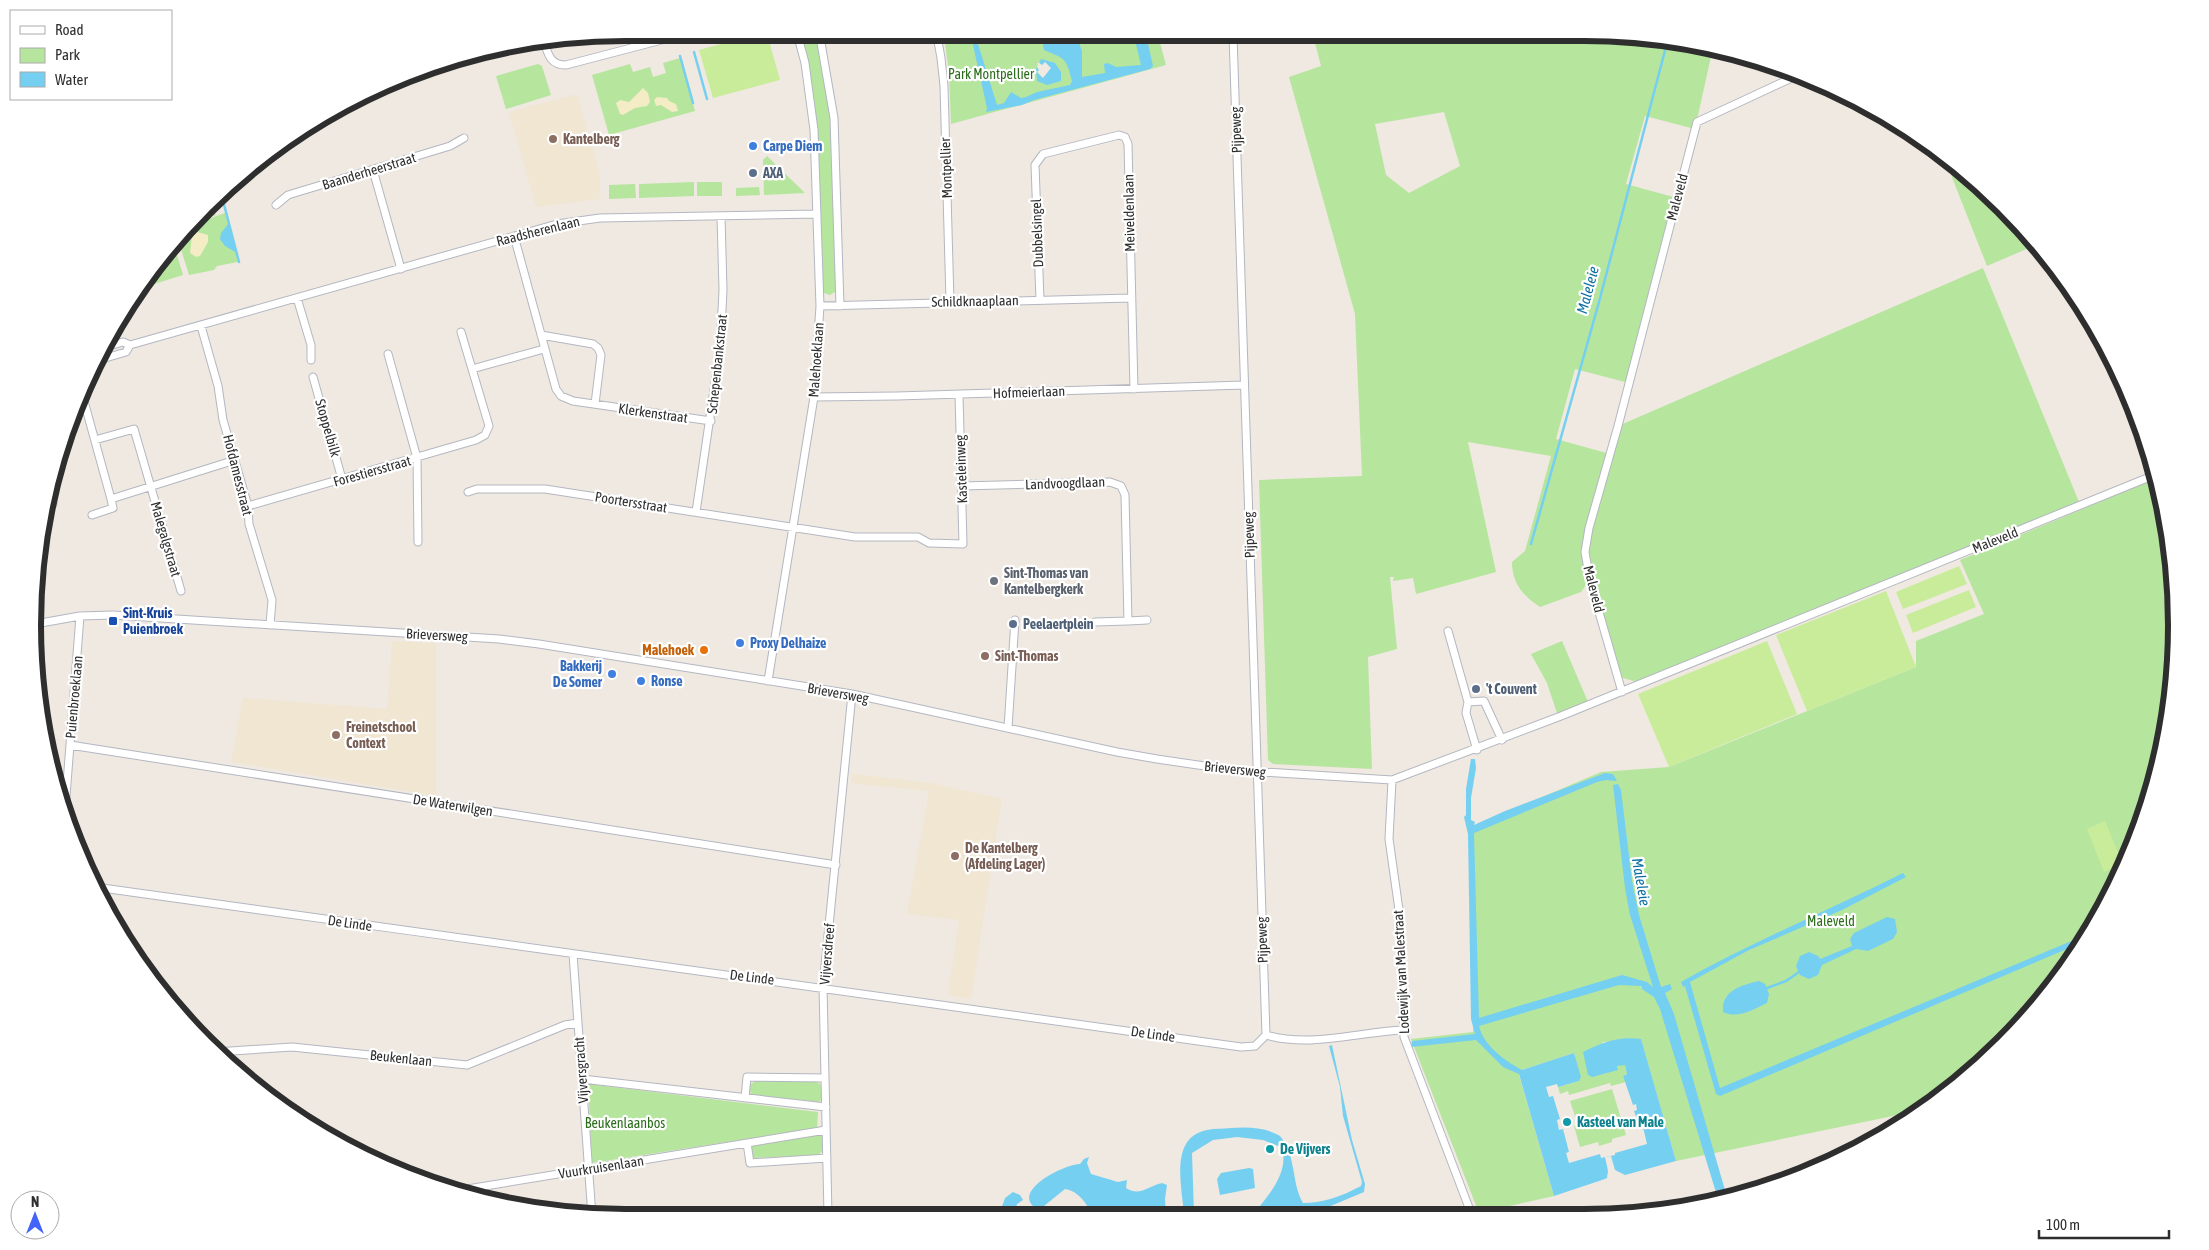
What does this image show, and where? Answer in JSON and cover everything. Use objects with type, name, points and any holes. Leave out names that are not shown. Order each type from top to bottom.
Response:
[{"type":"street","points":[[546,47],[549,57],[554,63],[566,65],[659,41]]},
{"type":"street","name":"Malehoeklaan","points":[[768,681],[814,397],[820,306],[814,130],[805,63],[799,41]]},
{"type":"street","points":[[821,41],[834,118],[840,306]]},
{"type":"street","name":"Montpellier","points":[[938,41],[942,58],[944,86],[950,301]]},
{"type":"street","name":"Pijpeweg","points":[[1233,41],[1266,1035]]},
{"type":"street","name":"Maleveld","points":[[1788,79],[1697,122],[1618,426],[1589,528],[1585,552],[1590,581],[1622,692],[2149,477]]},
{"type":"street","name":"Meiveldenlaan","points":[[1034,166],[1043,154],[1119,135],[1125,137],[1128,144],[1134,389]]},
{"type":"street","name":"Baanderheerstraat","points":[[276,205],[288,196],[450,146],[464,138]]},
{"type":"street","name":"Dubbelsingel","points":[[1034,166],[1040,300]]},
{"type":"street","points":[[373,170],[401,269]]},
{"type":"street","name":"Raadsherenlaan","points":[[106,358],[126,352],[130,346],[514,236],[579,220],[817,214]]},
{"type":"street","name":"Schepenbankstraat","points":[[696,512],[711,421],[720,349],[722,313],[721,216]]},
{"type":"street","name":"Klerkenstraat","points":[[514,236],[544,349],[556,389],[561,396],[573,401],[711,421]]},
{"type":"street","points":[[297,298],[311,345],[311,360]]},
{"type":"street","name":"Schildknaaplaan","points":[[820,306],[950,301],[1131,298]]},
{"type":"street","name":"Hofdamesstraat","points":[[201,326],[218,386],[223,420],[248,506],[250,524],[272,600],[270,625]]},
{"type":"street","points":[[461,332],[472,369],[544,349]]},
{"type":"street","points":[[541,335],[593,344],[598,348],[601,355],[595,404]]},
{"type":"street","name":"Raadsherenlaan","points":[[113,345],[123,342],[130,346]]},
{"type":"street","points":[[388,354],[417,458],[418,542]]},
{"type":"street","name":"Forestiersstraat","points":[[248,506],[417,458],[476,440],[485,435],[489,426],[472,369]]},
{"type":"street","name":"Stoppelbilk","points":[[313,377],[342,479]]},
{"type":"street","name":"Hofmeierlaan","points":[[814,397],[959,395],[1244,385]]},
{"type":"street","name":"Kasteleinweg","points":[[959,395],[963,544]]},
{"type":"street","points":[[85,405],[113,508],[92,514]]},
{"type":"street","name":"Malegalgstraat","points":[[95,440],[134,429],[181,592]]},
{"type":"street","points":[[111,498],[174,481],[184,474],[235,460]]},
{"type":"street","name":"Landvoogdlaan","points":[[962,486],[1110,482],[1121,486],[1125,495],[1128,621]]},
{"type":"street","name":"Poortersstraat","points":[[468,492],[477,489],[545,489],[855,537],[918,537],[929,543],[963,544]]},
{"type":"street","name":"Brieversweg","points":[[41,623],[80,616],[114,615],[499,639],[852,694],[1117,752],[1256,772],[1392,780],[1477,750],[1622,692]]},
{"type":"street","name":"Puienbroeklaan","points":[[66,792],[80,616]]},
{"type":"street","points":[[1008,728],[1014,620]]},
{"type":"street","points":[[1095,622],[1148,620]]},
{"type":"street","points":[[1448,630],[1468,702],[1466,713],[1477,750]]},
{"type":"street","name":"Vijversdreef","points":[[828,1209],[823,986],[852,694]]},
{"type":"street","points":[[1468,702],[1484,701],[1502,740]]},
{"type":"street","name":"De Waterwilgen","points":[[70,745],[836,865]]},
{"type":"street","name":"Lodewijk van Malestraat","points":[[1392,780],[1389,839],[1400,918],[1403,1030],[1408,1053],[1469,1209]]},
{"type":"street","name":"De Linde","points":[[104,888],[573,954],[823,986],[1241,1047],[1256,1046],[1266,1035]]},
{"type":"street","name":"Vijversgracht","points":[[573,954],[591,1208]]},
{"type":"street","name":"Beukenlaan","points":[[226,1051],[292,1047],[467,1065],[565,1025],[578,1023]]},
{"type":"street","points":[[1266,1035],[1276,1038],[1316,1040],[1364,1032],[1403,1030]]},
{"type":"street","points":[[745,1098],[747,1077],[825,1078]]},
{"type":"street","points":[[582,1079],[826,1107]]},
{"type":"street","name":"Vuurkruisenlaan","points":[[472,1188],[826,1130]]},
{"type":"street","points":[[746,1143],[750,1163],[827,1158]]},
{"type":"shaded area","name":"Kantelberg","points":[[577,94],[600,175],[600,199],[536,207],[509,112]]},
{"type":"shaded area","name":"Freinetschool Context","points":[[392,641],[436,643],[436,796],[231,762],[243,698],[387,709]]},
{"type":"shaded area","name":"De Kantelberg (Afdeling Lager)","points":[[852,774],[931,783],[1002,799],[971,999],[948,995],[959,920],[907,914],[929,791],[851,783]]},
{"type":"green space","points":[[732,41],[769,41],[780,80],[713,98],[699,50]]},
{"type":"green space","points":[[803,41],[817,41],[831,117],[836,291],[830,295],[824,293],[823,289],[816,115]]},
{"type":"green space","name":"Park Montpellier","points":[[945,41],[1160,41],[1166,65],[951,124],[949,73]]},
{"type":"green space","points":[[1315,41],[1622,42],[1660,46],[1711,55],[1695,129],[1645,116],[1626,184],[1677,198],[1629,383],[1575,369],[1556,439],[1610,454],[1618,426],[1983,268],[2079,502],[1637,682],[1620,677],[1589,581],[1581,592],[1540,607],[1528,598],[1516,583],[1512,562],[1525,551],[1551,456],[1468,442],[1496,572],[1416,594],[1413,578],[1393,581],[1394,577],[1390,577],[1397,649],[1368,657],[1372,769],[1273,764],[1268,760],[1259,480],[1362,476],[1355,314],[1289,77],[1321,66]],"holes":[[[1444,112],[1460,166],[1409,193],[1386,175],[1375,124]]]},
{"type":"green space","points":[[680,58],[695,111],[609,135],[592,75],[630,64],[633,72],[650,67],[653,77],[666,73],[663,63]]},
{"type":"green space","points":[[538,64],[542,66],[551,95],[506,109],[496,76]]},
{"type":"green space","points":[[767,156],[805,193],[764,195],[763,160]]},
{"type":"green space","points":[[1949,170],[1997,212],[2029,248],[1987,266]]},
{"type":"green space","points":[[694,182],[694,196],[639,198],[639,184]]},
{"type":"green space","points":[[697,182],[722,182],[722,196],[697,196]]},
{"type":"green space","points":[[635,184],[636,198],[609,199],[609,185]]},
{"type":"green space","points":[[759,187],[760,195],[736,196],[736,188]]},
{"type":"green space","points":[[214,210],[216,215],[206,218]]},
{"type":"green space","points":[[225,213],[238,262],[217,266],[214,270],[189,275],[180,247],[204,220]]},
{"type":"green space","points":[[176,252],[183,275],[151,285]]},
{"type":"green space","name":"Maleveld","points":[[2150,481],[2157,511],[2167,587],[2167,663],[2157,739],[2137,813],[2108,883],[2090,917],[2047,980],[1997,1038],[1969,1064],[1902,1114],[1676,1161],[1641,1040],[1602,1042],[1618,1069],[1617,1066],[1625,1064],[1627,1074],[1623,1076],[1626,1082],[1611,1086],[1610,1083],[1569,1095],[1568,1091],[1560,1094],[1558,1087],[1579,1081],[1574,1053],[1522,1070],[1519,1075],[1554,1196],[1497,1209],[1477,1209],[1411,1039],[1473,1032],[1472,827],[1601,772],[1669,767],[1916,667],[1916,641],[1984,614],[1960,560]]},
{"type":"green space","points":[[1959,566],[1967,584],[1903,609],[1896,592]]},
{"type":"green space","points":[[1969,590],[1976,607],[1913,633],[1906,615]]},
{"type":"green space","points":[[1886,591],[1916,667],[1807,711],[1776,635]]},
{"type":"green space","points":[[1562,641],[1588,702],[1558,716],[1547,683],[1531,654]]},
{"type":"green space","points":[[1767,641],[1797,714],[1669,767],[1638,694]]},
{"type":"green space","points":[[2105,821],[2120,856],[2115,868],[2104,872],[2087,829]]},
{"type":"green space","points":[[756,1081],[817,1082],[821,1085],[823,1098],[818,1103],[751,1095],[749,1085]]},
{"type":"green space","name":"Beukenlaanbos","points":[[588,1084],[818,1112],[817,1128],[592,1163]]},
{"type":"green space","points":[[1612,1089],[1626,1135],[1612,1139],[1612,1142],[1599,1146],[1598,1142],[1580,1147],[1574,1126],[1578,1125],[1570,1101]]},
{"type":"green space","points":[[818,1134],[823,1137],[824,1150],[818,1155],[752,1158],[752,1145]]},
{"type":"sand","points":[[643,88],[648,93],[650,102],[647,106],[635,108],[623,115],[620,114],[616,103],[620,100],[629,102]]},
{"type":"sand","points":[[657,97],[667,98],[676,104],[678,111],[672,112],[661,105],[656,106],[654,100]]},
{"type":"sand","points":[[194,231],[208,235],[208,242],[200,256],[196,257],[190,253]]},
{"type":"water","points":[[972,41],[978,41],[997,105],[1004,103],[1011,92],[1021,98],[1037,92],[1070,85],[1072,81],[1066,63],[1061,57],[1044,50],[1043,45],[1046,41],[1078,41],[1082,51],[1082,77],[1105,73],[1104,64],[1108,63],[1116,67],[1141,65],[1135,41],[1147,41],[1153,66],[1150,69],[1034,100],[1022,105],[986,112],[987,108]]},
{"type":"water","points":[[1041,59],[1055,63],[1061,72],[1061,81],[1047,85],[1037,81],[1036,69]]},
{"type":"water","points":[[229,223],[237,253],[225,246],[220,239],[221,233]]},
{"type":"water","points":[[1471,759],[1475,759],[1476,768],[1471,798],[1471,820],[1475,822],[1474,825],[1505,811],[1605,773],[1613,774],[1617,781],[1606,780],[1597,782],[1474,833],[1479,1018],[1622,975],[1647,982],[1653,987],[1630,915],[1625,888],[1613,785],[1618,784],[1621,790],[1632,881],[1639,915],[1661,987],[1670,984],[1672,989],[1665,993],[1674,1014],[1725,1191],[1716,1194],[1660,1009],[1654,997],[1642,989],[1642,986],[1619,985],[1479,1026],[1490,1046],[1508,1062],[1522,1070],[1574,1053],[1581,1077],[1579,1081],[1558,1087],[1557,1084],[1546,1087],[1549,1097],[1553,1096],[1560,1119],[1557,1120],[1559,1130],[1563,1129],[1569,1152],[1566,1153],[1569,1163],[1600,1154],[1601,1158],[1615,1155],[1615,1153],[1647,1144],[1643,1127],[1640,1128],[1634,1111],[1637,1110],[1636,1104],[1633,1105],[1623,1076],[1627,1074],[1625,1065],[1617,1066],[1618,1070],[1592,1077],[1588,1075],[1583,1052],[1611,1041],[1625,1038],[1641,1039],[1676,1161],[1625,1175],[1615,1170],[1609,1171],[1607,1178],[1554,1196],[1519,1074],[1503,1067],[1476,1040],[1411,1047],[1412,1041],[1475,1034],[1471,1019],[1468,834],[1464,817],[1466,815],[1466,789]]},
{"type":"water","points":[[1903,873],[1906,877],[1842,910],[1749,950],[1690,982],[1720,1088],[2075,940],[2070,948],[1720,1096],[1716,1094],[1685,986],[1683,987],[1681,982],[1764,939]]},
{"type":"water","points":[[1887,917],[1895,919],[1897,932],[1893,939],[1868,951],[1856,949],[1822,965],[1818,975],[1809,979],[1800,975],[1796,966],[1800,956],[1809,952],[1820,959],[1852,946],[1850,939],[1854,933]]},
{"type":"water","points":[[1759,981],[1765,984],[1769,994],[1767,1003],[1740,1014],[1734,1015],[1723,1012],[1725,999],[1729,994],[1739,987]]},
{"type":"water","points":[[1332,1045],[1352,1140],[1365,1184],[1364,1192],[1323,1209],[1299,1207],[1299,1209],[1257,1209],[1271,1191],[1280,1174],[1283,1165],[1281,1147],[1263,1140],[1237,1137],[1213,1140],[1192,1153],[1194,1209],[1183,1209],[1180,1177],[1182,1153],[1187,1142],[1195,1135],[1210,1129],[1256,1128],[1280,1136],[1289,1152],[1299,1195],[1303,1203],[1333,1198],[1361,1186],[1362,1182],[1343,1116],[1340,1087],[1329,1046]]},
{"type":"water","points":[[1089,1157],[1087,1163],[1091,1174],[1118,1182],[1127,1180],[1126,1188],[1131,1190],[1140,1191],[1162,1183],[1167,1185],[1166,1209],[1090,1209],[1078,1195],[1065,1189],[1044,1206],[1034,1207],[1029,1200],[1030,1193],[1035,1186],[1053,1173],[1080,1164]]},
{"type":"water","points":[[1253,1169],[1255,1188],[1220,1195],[1217,1179],[1221,1173]]},
{"type":"water","points":[[1013,1192],[1020,1195],[1023,1200],[1017,1204],[1016,1209],[1001,1209],[1005,1198]]},
{"type":"pier","points":[[1038,62],[1042,65],[1045,62],[1051,68],[1043,78],[1037,72],[1039,70],[1037,67]]},
{"type":"pier","points":[[1611,1156],[1615,1170],[1620,1174],[1610,1173],[1607,1178],[1608,1171],[1605,1157]]},
{"type":"waterway","name":"Maleleie","points":[[1531,544],[1599,302],[1666,47]]},
{"type":"waterway","points":[[694,52],[707,99]]},
{"type":"waterway","points":[[680,56],[693,103]]},
{"type":"waterway","points":[[223,202],[239,262]]},
{"type":"waterway","points":[[1767,988],[1786,981],[1799,972]]},
{"type":"place","name":"Kantelberg","points":[[553,139]]},
{"type":"place","name":"Carpe Diem","points":[[753,146]]},
{"type":"place","name":"AXA","points":[[753,173]]},
{"type":"place","name":"Sint-Thomas van Kantelbergkerk","points":[[994,581]]},
{"type":"place","name":"Sint-Kruis Puienbroek","points":[[113,621]]},
{"type":"place","name":"Peelaertplein","points":[[1013,624]]},
{"type":"place","name":"Proxy Delhaize","points":[[740,643]]},
{"type":"place","name":"Malehoek","points":[[704,650]]},
{"type":"place","name":"Sint-Thomas","points":[[985,656]]},
{"type":"place","name":"Bakkerij De Somer","points":[[612,674]]},
{"type":"place","name":"Ronse","points":[[641,681]]},
{"type":"place","name":"'t Couvent","points":[[1476,689]]},
{"type":"place","name":"Freinetschool Context","points":[[336,735]]},
{"type":"place","name":"De Kantelberg (Afdeling Lager)","points":[[955,856]]},
{"type":"place","name":"Kasteel van Male","points":[[1567,1122]]},
{"type":"place","name":"De Vijvers","points":[[1270,1149]]}]
